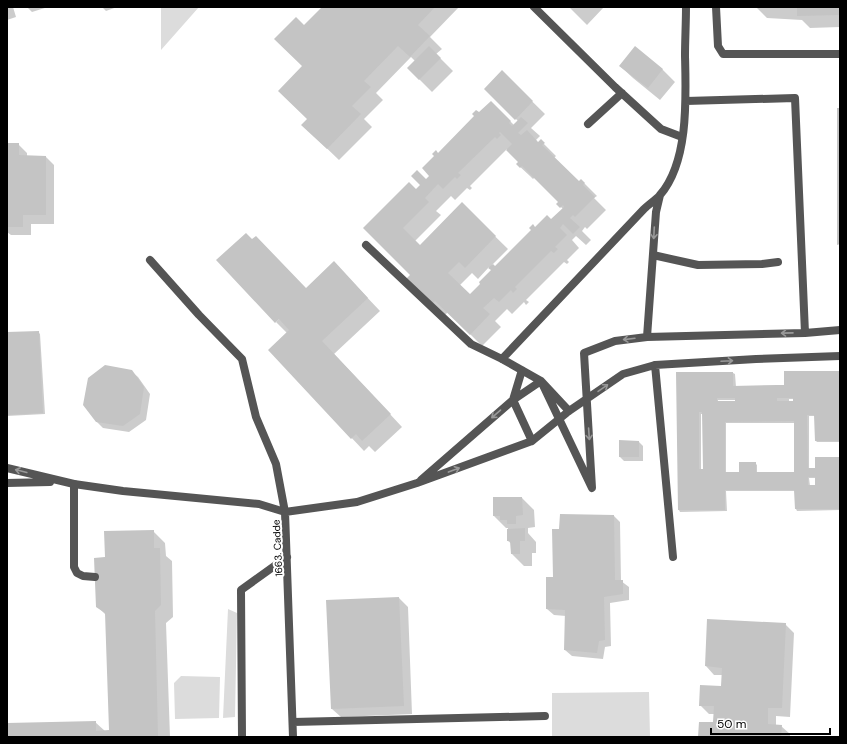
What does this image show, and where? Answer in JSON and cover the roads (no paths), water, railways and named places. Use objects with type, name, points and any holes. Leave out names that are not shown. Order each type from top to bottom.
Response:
[{"type":"street","points":[[534,7],[622,94],[661,129],[682,137]]},
{"type":"street","points":[[502,359],[644,209],[660,195],[672,176],[679,155],[686,101],[686,7]]},
{"type":"street","points":[[716,7],[718,46],[723,54],[840,54]]},
{"type":"street","points":[[588,124],[622,94]]},
{"type":"street","points":[[686,101],[795,98],[805,333]]},
{"type":"street","points":[[647,337],[656,212],[660,195]]},
{"type":"street","points":[[366,245],[471,344],[502,359],[541,381],[569,411]]},
{"type":"street","points":[[653,254],[698,265],[762,264],[778,262]]},
{"type":"street","points":[[150,260],[204,320],[242,359],[256,417],[276,464],[285,512],[358,502],[418,483],[532,441],[569,411],[623,374],[655,365],[840,356]]},
{"type":"street","points":[[541,381],[592,488],[584,353],[615,341],[647,337],[805,333],[840,330]]},
{"type":"street","points":[[655,365],[673,557]]},
{"type":"street","points":[[522,370],[513,400],[532,441]]},
{"type":"street","points":[[418,483],[513,400],[541,381]]},
{"type":"street","name":"1663. Cadde","points":[[7,468],[74,484],[123,491],[259,504],[285,512],[288,557],[293,737]]},
{"type":"street","name":"1663. Cadde","points":[[7,483],[62,482]]},
{"type":"street","points":[[74,484],[74,567],[77,573],[83,576],[95,577]]},
{"type":"street","points":[[242,737],[241,590],[288,557]]},
{"type":"street","points":[[293,722],[546,716]]}]
